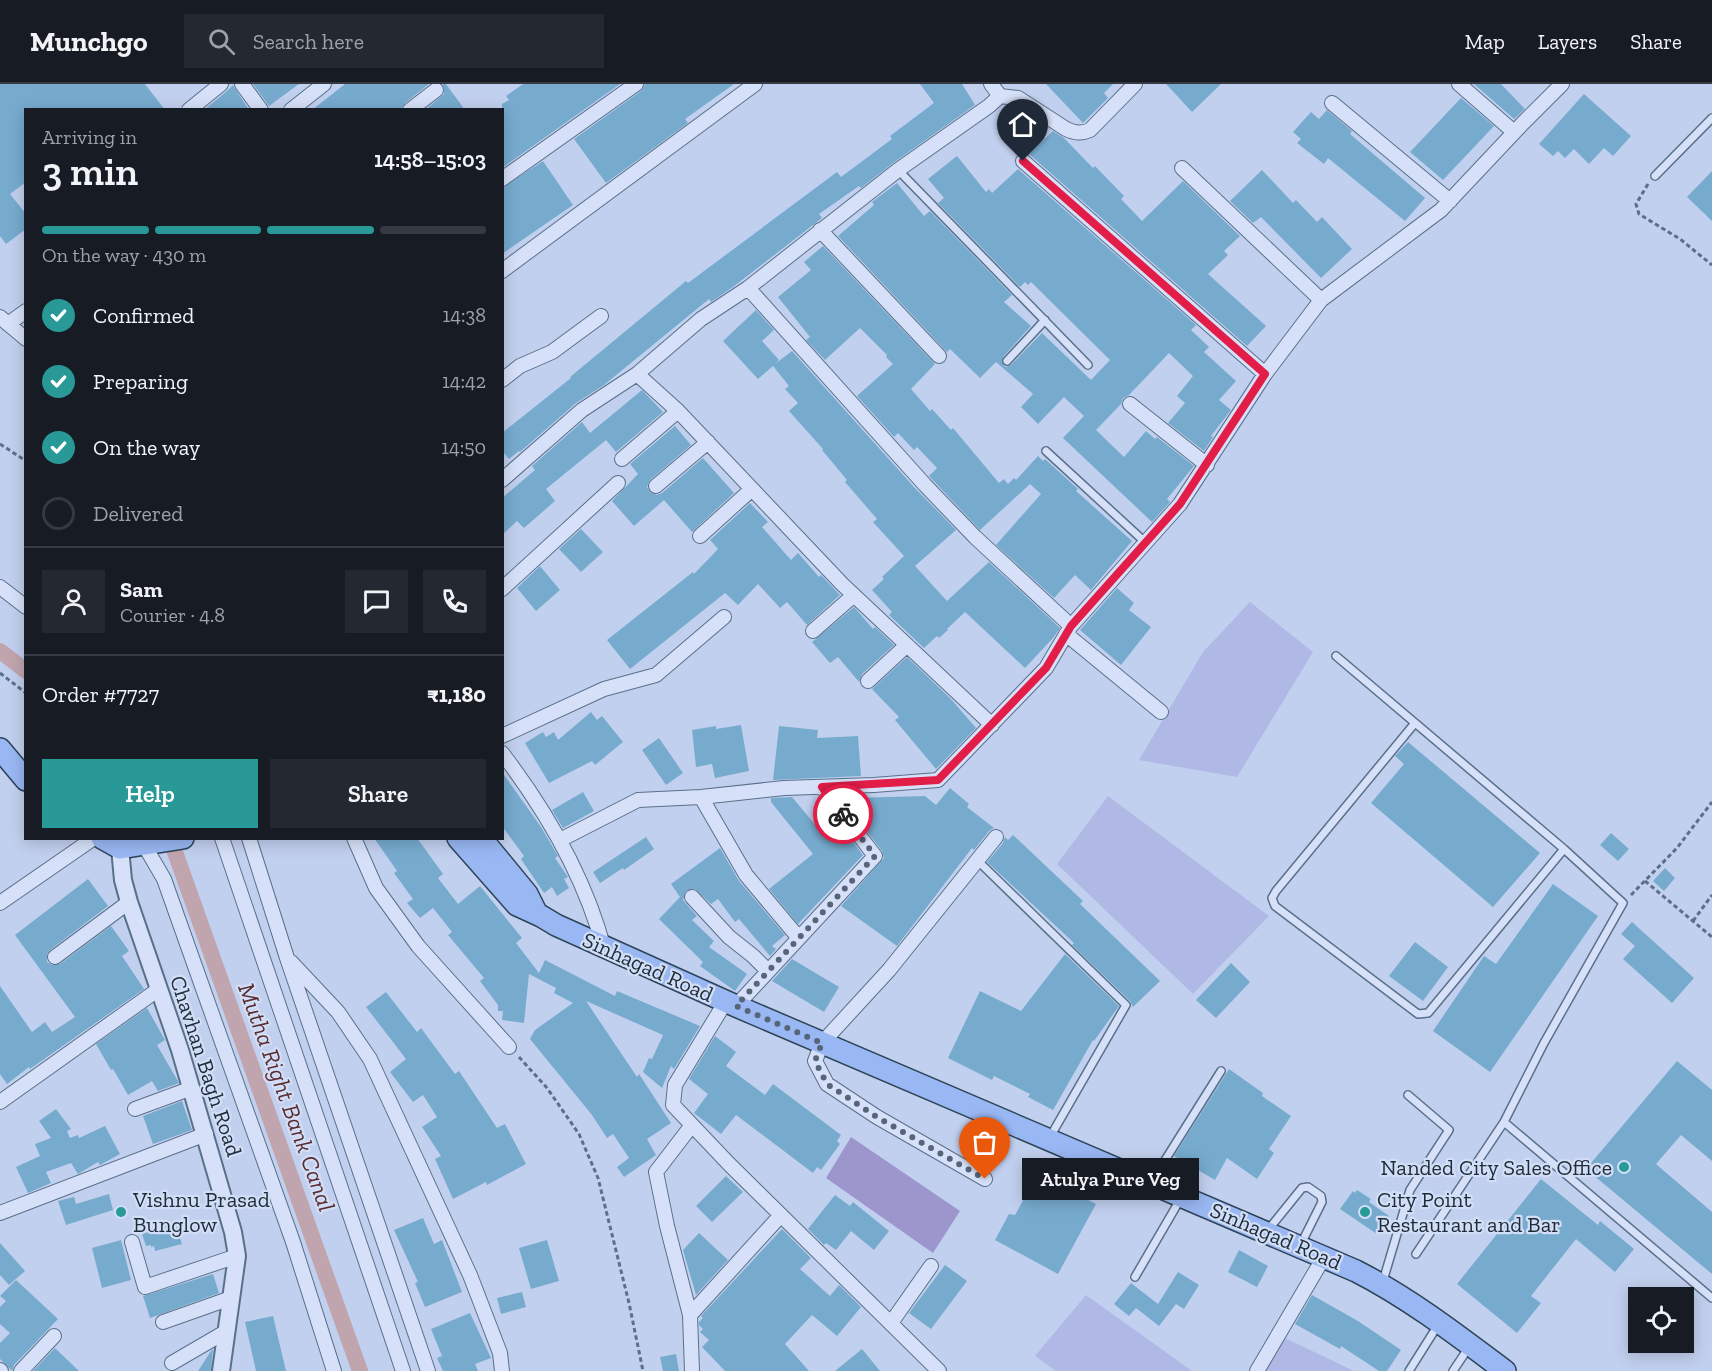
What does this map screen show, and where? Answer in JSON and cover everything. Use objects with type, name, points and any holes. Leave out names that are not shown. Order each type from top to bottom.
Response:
[{"type":"main road","points":[[0,749],[24,778]]},
{"type":"main road","points":[[111,843],[163,840]]},
{"type":"main road","name":"Sinhagad Road","points":[[460,840],[517,905],[604,949],[1300,1246],[1382,1284],[1439,1322],[1505,1371]]},
{"type":"main road","points":[[483,840],[526,894],[537,914]]},
{"type":"street","points":[[191,108],[221,84]]},
{"type":"street","points":[[242,84],[260,108]]},
{"type":"street","points":[[294,108],[324,84]]},
{"type":"street","points":[[504,178],[636,84]]},
{"type":"street","points":[[504,270],[755,84]]},
{"type":"street","points":[[991,84],[1000,96],[1017,98],[1066,129],[1083,133],[1090,130],[1135,84]]},
{"type":"street","points":[[1459,84],[1515,132]]},
{"type":"street","points":[[560,840],[638,800],[701,797],[784,788],[938,780],[1046,668],[1069,630],[1180,504],[1265,374],[1321,300],[1441,210],[1562,84]]},
{"type":"street","points":[[413,108],[436,90]]},
{"type":"street","points":[[504,478],[582,410],[637,374],[701,319],[748,288],[898,170],[1000,96]]},
{"type":"street","points":[[1332,103],[1450,201]]},
{"type":"street","points":[[1023,161],[1265,374]]},
{"type":"street","points":[[1182,168],[1321,300]]},
{"type":"street","points":[[820,230],[939,356]]},
{"type":"street","points":[[748,288],[925,485],[975,537],[1069,630],[1161,712]]},
{"type":"street","points":[[24,312],[4,321],[24,337]]},
{"type":"street","points":[[504,378],[520,366],[552,352],[601,316]]},
{"type":"street","points":[[637,374],[678,411],[854,595],[992,724]]},
{"type":"street","points":[[1130,404],[1207,465]]},
{"type":"street","points":[[622,459],[678,411]]},
{"type":"street","points":[[656,486],[708,442]]},
{"type":"street","points":[[504,588],[618,483]]},
{"type":"street","points":[[700,536],[752,489]]},
{"type":"street","points":[[0,587],[24,605]]},
{"type":"street","points":[[813,631],[854,595]]},
{"type":"street","points":[[504,735],[604,689],[656,675],[724,617]]},
{"type":"street","points":[[868,681],[907,645]]},
{"type":"street","points":[[504,756],[560,840],[596,917],[604,949]]},
{"type":"street","points":[[822,787],[875,856],[768,971],[731,1004],[675,1085],[673,1106],[891,1323],[933,1369]]},
{"type":"street","points":[[701,797],[746,875],[798,937]]},
{"type":"street","points":[[985,1179],[877,1117],[827,1084],[815,1061],[822,1043],[889,970],[996,837]]},
{"type":"street","points":[[0,903],[91,840]]},
{"type":"street","points":[[223,840],[403,1371]]},
{"type":"street","points":[[250,840],[287,958],[428,1371]]},
{"type":"street","points":[[355,840],[376,888],[412,938],[509,1047]]},
{"type":"street","points":[[143,842],[164,879],[293,1242],[334,1371]]},
{"type":"street","name":"Chavhan Bagh Road","points":[[111,843],[192,1088],[233,1232],[237,1256],[222,1371]]},
{"type":"street","points":[[692,897],[729,937],[768,971]]},
{"type":"street","points":[[55,957],[129,902]]},
{"type":"street","points":[[287,958],[338,1012],[370,1059],[470,1275],[500,1353],[502,1371]]},
{"type":"street","points":[[0,1102],[159,989]]},
{"type":"street","points":[[135,1109],[192,1088]]},
{"type":"street","points":[[692,1125],[656,1172],[690,1315],[692,1371]]},
{"type":"street","points":[[0,1213],[206,1134]]},
{"type":"street","points":[[690,1315],[781,1215]]},
{"type":"street","points":[[132,1242],[145,1287],[237,1256]]},
{"type":"street","points":[[1257,1371],[1324,1257]]},
{"type":"street","points":[[891,1323],[931,1266]]},
{"type":"street","points":[[164,1322],[231,1298]]},
{"type":"street","points":[[172,1363],[227,1331]]},
{"type":"street","points":[[21,1371],[54,1336]]},
{"type":"lane","points":[[1655,176],[1712,118]]},
{"type":"lane","points":[[898,170],[1088,365]]},
{"type":"lane","points":[[1007,361],[1045,320]]},
{"type":"lane","points":[[1046,452],[1146,543]]},
{"type":"lane","points":[[1336,656],[1564,849],[1623,903],[1544,1043],[1504,1122],[1416,1254]]},
{"type":"lane","points":[[1415,723],[1276,891],[1272,898],[1275,906],[1418,1014],[1428,1013],[1564,849]]},
{"type":"lane","points":[[977,860],[1126,1005],[1049,1139]]},
{"type":"lane","points":[[1151,1183],[1221,1071]]},
{"type":"lane","points":[[1382,1284],[1410,1190],[1449,1130],[1408,1095]]},
{"type":"lane","points":[[1504,1122],[1712,1298]]},
{"type":"lane","points":[[1267,1232],[1302,1188],[1308,1187],[1321,1196],[1323,1202],[1300,1246]]},
{"type":"lane","points":[[1135,1277],[1182,1196]]},
{"type":"lane","points":[[1408,1371],[1439,1322]]},
{"type":"lane","points":[[1453,1371],[1470,1345]]},
{"type":"path","points":[[1655,176],[1636,204],[1639,214],[1712,264]]},
{"type":"path","points":[[0,444],[24,460]]},
{"type":"path","points":[[0,673],[24,691]]},
{"type":"path","points":[[1623,903],[1677,848],[1712,802]]},
{"type":"path","points":[[1645,881],[1712,937]]},
{"type":"path","points":[[1693,921],[1712,896]]},
{"type":"path","points":[[509,1047],[547,1088],[579,1134],[598,1178],[629,1303],[643,1371]]},
{"type":"shaded area","points":[[1250,602],[1313,652],[1237,777],[1139,760],[1203,652]]},
{"type":"shaded area","points":[[1108,796],[1269,916],[1193,994],[1057,864]]},
{"type":"shaded area","points":[[851,1137],[960,1211],[933,1253],[826,1178]]},
{"type":"shaded area","points":[[1086,1295],[1192,1371],[1056,1371],[1035,1356]]},
{"type":"shaded area","points":[[1283,1337],[1354,1371],[1263,1371]]},
{"type":"building","points":[[0,84],[145,84],[163,108],[24,108],[24,184],[10,194],[24,212],[24,230],[6,244],[0,236]]},
{"type":"building","points":[[253,84],[299,84],[269,106]]},
{"type":"building","points":[[345,84],[429,84],[405,103],[402,108],[315,108]]},
{"type":"building","points":[[443,84],[446,84],[464,108],[427,108],[444,94]]},
{"type":"building","points":[[523,84],[620,84],[504,167],[504,108],[502,104],[509,100],[506,96]]},
{"type":"building","points":[[645,84],[734,84],[685,119],[688,123],[606,183],[574,139],[641,91]]},
{"type":"building","points":[[920,84],[962,84],[975,105],[861,188],[859,186],[819,214],[822,218],[733,287],[711,302],[709,299],[604,385],[576,403],[520,452],[509,459],[504,453],[504,431],[686,281],[688,283],[837,172],[841,177],[892,139],[890,136],[934,103]]},
{"type":"building","points":[[1046,84],[1113,84],[1104,93],[1108,98],[1083,123]]},
{"type":"building","points":[[1166,84],[1221,84],[1192,112]]},
{"type":"building","points":[[1474,84],[1501,84],[1525,109],[1514,119]]},
{"type":"building","points":[[233,85],[248,108],[206,108]]},
{"type":"building","points":[[1584,94],[1631,136],[1613,156],[1604,148],[1589,164],[1574,149],[1565,158],[1558,151],[1553,156],[1539,144]]},
{"type":"building","points":[[1461,98],[1494,126],[1443,180],[1410,152]]},
{"type":"building","points":[[1327,110],[1352,131],[1350,134],[1425,198],[1405,221],[1328,158],[1324,164],[1297,143],[1301,139],[1293,132],[1311,112],[1319,119]]},
{"type":"building","points":[[1053,131],[1064,138],[1093,168],[1095,166],[1124,196],[1121,199],[1142,221],[1183,181],[1240,236],[1224,251],[1228,255],[1208,274],[1266,326],[1247,346],[1029,154]]},
{"type":"building","points":[[957,156],[986,192],[989,189],[992,193],[1018,169],[1196,325],[1191,330],[1209,347],[1204,352],[1236,381],[1219,400],[1231,410],[1211,436],[1213,437],[1204,451],[1168,423],[1185,403],[1177,396],[1193,376],[1169,353],[1129,395],[1123,398],[1121,404],[1096,430],[1124,457],[1146,431],[1194,466],[1167,499],[1170,502],[1152,522],[1063,438],[1084,416],[1064,397],[1038,424],[1021,407],[1033,394],[996,362],[980,378],[950,349],[947,352],[838,236],[874,205],[872,202],[897,183],[924,216],[930,211],[1012,295],[1004,302],[1031,326],[1003,357],[1003,365],[1006,367],[1011,365],[1042,333],[1091,380],[1110,360],[1031,282],[1028,285],[1025,282],[1020,287],[938,203],[944,198],[928,179]]},
{"type":"building","points":[[543,161],[573,205],[504,253],[504,187]]},
{"type":"building","points":[[1262,170],[1293,203],[1296,200],[1317,222],[1322,217],[1352,249],[1321,278],[1261,217],[1253,223],[1230,201]]},
{"type":"building","points":[[1712,171],[1712,221],[1687,197]]},
{"type":"building","points":[[823,246],[935,364],[911,389],[930,411],[932,409],[951,430],[953,428],[999,483],[1004,479],[1008,484],[1014,478],[1016,480],[1038,456],[1043,461],[1045,459],[1078,489],[1076,491],[1132,541],[1091,590],[1075,575],[1054,598],[996,545],[1041,494],[1030,484],[980,530],[929,476],[937,468],[917,447],[914,450],[898,433],[894,437],[857,396],[893,364],[860,328],[825,360],[806,340],[810,337],[778,297],[811,270],[804,262]]},
{"type":"building","points":[[756,310],[774,330],[762,341],[779,360],[775,364],[792,351],[913,486],[956,530],[915,566],[947,601],[989,562],[1060,628],[1025,668],[965,612],[939,638],[937,636],[924,648],[889,615],[892,612],[872,590],[904,556],[873,522],[877,519],[845,482],[847,480],[823,449],[789,411],[798,403],[785,389],[789,386],[773,366],[758,379],[723,341]]},
{"type":"building","points":[[642,390],[663,412],[616,452],[606,440],[546,489],[555,501],[524,528],[517,521],[504,533],[504,496],[535,470],[532,466],[582,422],[590,433]]},
{"type":"building","points":[[675,426],[691,445],[650,480],[647,487],[650,492],[657,495],[662,493],[703,458],[734,493],[692,532],[664,500],[634,526],[612,501],[638,474],[630,464]]},
{"type":"building","points":[[750,503],[768,522],[762,527],[791,560],[798,553],[819,577],[821,575],[840,595],[807,625],[787,602],[780,608],[758,584],[738,605],[725,593],[630,669],[607,640],[693,572],[694,574],[718,549],[710,540]]},
{"type":"building","points":[[581,529],[603,552],[581,572],[559,549]]},
{"type":"building","points":[[540,566],[560,590],[536,611],[517,588]]},
{"type":"building","points":[[1117,588],[1134,603],[1129,610],[1151,627],[1121,665],[1080,630]]},
{"type":"building","points":[[854,607],[873,629],[875,627],[894,645],[862,674],[859,682],[838,657],[830,663],[812,642]]},
{"type":"building","points":[[907,657],[950,698],[976,728],[936,769],[895,720],[899,717],[872,689]]},
{"type":"building","points":[[591,712],[597,720],[602,716],[623,742],[595,765],[592,761],[549,783],[525,743],[543,732],[546,737],[554,732],[558,740]]},
{"type":"building","points":[[741,725],[749,771],[715,778],[712,764],[696,767],[692,730]]},
{"type":"building","points":[[779,726],[818,730],[817,738],[858,736],[861,776],[773,780]]},
{"type":"building","points":[[659,738],[683,773],[666,785],[642,750]]},
{"type":"building","points":[[1408,742],[1540,853],[1493,907],[1371,803],[1404,764],[1395,756]]},
{"type":"building","points":[[504,775],[541,827],[558,856],[555,858],[568,877],[564,879],[569,888],[557,896],[552,887],[544,893],[521,859],[524,856],[504,829]]},
{"type":"building","points":[[950,788],[969,804],[967,807],[994,828],[974,850],[972,848],[897,946],[841,906],[884,858],[882,851],[852,812],[852,798],[925,796],[936,805]]},
{"type":"building","points":[[583,792],[594,811],[563,828],[552,810]]},
{"type":"building","points":[[792,797],[817,827],[832,815],[863,855],[798,924],[769,889],[813,854],[771,802],[771,798]]},
{"type":"building","points":[[1611,833],[1629,849],[1618,861],[1600,845]]},
{"type":"building","points":[[1013,835],[1083,901],[1080,904],[1160,981],[1133,1007],[1130,1001],[1072,945],[1074,943],[987,862],[1003,843],[1005,837],[1008,840]]},
{"type":"building","points":[[646,837],[654,849],[600,883],[593,872]]},
{"type":"building","points":[[375,840],[418,840],[443,874],[438,878],[458,904],[480,886],[522,938],[516,943],[539,973],[545,960],[615,996],[617,991],[700,1026],[674,1069],[671,1066],[662,1088],[643,1072],[663,1035],[586,1001],[671,1123],[647,1139],[656,1155],[624,1177],[617,1167],[629,1158],[613,1134],[607,1138],[592,1115],[530,1039],[535,1030],[573,1003],[554,993],[556,988],[529,974],[524,1023],[502,1020],[503,1011],[498,1011],[498,1005],[480,981],[484,978],[448,935],[452,932],[433,908],[420,918],[407,903],[413,899],[394,873],[397,871]]},
{"type":"building","points":[[720,848],[739,881],[785,935],[772,946],[776,949],[770,956],[739,919],[735,922],[718,899],[711,904],[695,889],[686,891],[683,900],[697,916],[692,920],[714,941],[709,947],[747,974],[735,991],[700,966],[703,962],[659,919],[680,897],[671,884]]},
{"type":"building","points":[[1665,868],[1675,878],[1664,891],[1653,881]]},
{"type":"building","points":[[88,879],[108,906],[50,950],[47,954],[47,962],[52,965],[60,964],[111,926],[129,951],[122,956],[144,989],[7,1084],[0,1074],[0,986],[32,1032],[45,1022],[52,1032],[75,1017],[15,935]]},
{"type":"building","points":[[1553,884],[1598,916],[1490,1072],[1433,1031],[1484,956],[1496,964]]},
{"type":"building","points":[[1632,922],[1694,978],[1672,1003],[1623,959],[1635,946],[1621,934]]},
{"type":"building","points":[[1415,942],[1448,967],[1423,1001],[1389,976]]},
{"type":"building","points":[[1065,954],[1119,1006],[1093,1040],[1053,1110],[1028,1097],[1030,1094],[994,1076],[992,1080],[948,1058],[980,991],[1021,1011]]},
{"type":"building","points":[[792,959],[839,987],[824,1012],[772,981]]},
{"type":"building","points":[[1231,963],[1250,982],[1216,1018],[1196,1000]]},
{"type":"building","points":[[386,992],[417,1032],[421,1028],[455,1074],[459,1071],[497,1128],[505,1124],[526,1164],[487,1185],[486,1182],[453,1199],[435,1159],[441,1156],[422,1127],[437,1117],[423,1095],[413,1102],[390,1072],[406,1059],[366,1007]]},
{"type":"building","points":[[147,1008],[165,1040],[157,1045],[179,1083],[158,1091],[152,1081],[128,1095],[96,1044]]},
{"type":"building","points":[[715,1036],[736,1052],[726,1066],[765,1095],[773,1084],[841,1135],[837,1141],[840,1144],[821,1170],[817,1167],[813,1173],[736,1115],[721,1134],[694,1113],[708,1094],[689,1079]]},
{"type":"building","name":"Nanded City Sales Office","points":[[1677,1061],[1712,1090],[1712,1161],[1681,1135],[1656,1164],[1712,1212],[1712,1274],[1586,1169]]},
{"type":"building","points":[[1229,1069],[1291,1116],[1269,1149],[1274,1153],[1257,1179],[1227,1158],[1215,1180],[1174,1156]]},
{"type":"building","points":[[182,1101],[192,1130],[153,1144],[143,1116]]},
{"type":"building","points":[[56,1109],[71,1129],[67,1131],[70,1138],[78,1135],[79,1138],[105,1126],[120,1154],[100,1165],[98,1162],[78,1174],[71,1163],[46,1172],[51,1183],[28,1193],[16,1167],[40,1156],[35,1144],[51,1138],[39,1121]]},
{"type":"building","points":[[1038,1173],[1096,1204],[1058,1274],[995,1240],[1009,1214],[1015,1215]]},
{"type":"building","points":[[726,1176],[743,1192],[712,1222],[696,1206]]},
{"type":"building","points":[[1541,1179],[1598,1225],[1600,1221],[1634,1249],[1615,1272],[1576,1239],[1531,1296],[1541,1303],[1517,1333],[1457,1284]]},
{"type":"building","name":"City Point Restaurant and Bar","points":[[1357,1190],[1371,1199],[1369,1202],[1389,1216],[1377,1234],[1340,1209],[1353,1191],[1355,1193]]},
{"type":"building","points":[[109,1194],[113,1210],[66,1225],[58,1201],[74,1197],[76,1204]]},
{"type":"building","points":[[835,1195],[850,1206],[853,1202],[889,1231],[874,1250],[851,1231],[836,1250],[826,1243],[824,1245],[808,1229]]},
{"type":"building","points":[[423,1218],[434,1244],[442,1240],[462,1292],[425,1307],[415,1283],[418,1282],[394,1230]]},
{"type":"building","points":[[175,1223],[182,1244],[155,1251],[154,1246],[146,1246],[142,1234]]},
{"type":"building","points":[[782,1229],[811,1258],[800,1269],[830,1296],[839,1285],[861,1307],[837,1336],[812,1315],[785,1344],[809,1371],[725,1371],[702,1347],[709,1340],[700,1332],[703,1329],[699,1325],[703,1318],[701,1316]]},
{"type":"building","points":[[699,1233],[728,1260],[696,1295],[683,1250]]},
{"type":"building","points":[[121,1240],[131,1280],[102,1288],[92,1248]]},
{"type":"building","points":[[547,1240],[559,1281],[531,1289],[519,1248]]},
{"type":"building","points":[[0,1243],[25,1271],[9,1285],[0,1275]]},
{"type":"building","points":[[1239,1250],[1268,1266],[1257,1287],[1228,1272]]},
{"type":"building","points":[[945,1265],[967,1281],[931,1329],[909,1313]]},
{"type":"building","points":[[1178,1272],[1199,1285],[1184,1309],[1176,1304],[1159,1326],[1136,1308],[1129,1316],[1114,1304],[1131,1283],[1158,1304]]},
{"type":"building","points":[[213,1274],[219,1293],[150,1318],[143,1296]]},
{"type":"building","points":[[16,1280],[58,1319],[14,1365],[12,1371],[0,1359],[0,1343],[10,1333],[0,1324],[0,1307],[6,1301],[0,1296]]},
{"type":"building","points":[[522,1292],[526,1307],[501,1314],[497,1298]]},
{"type":"building","points":[[1312,1295],[1358,1321],[1401,1350],[1387,1371],[1379,1371],[1341,1346],[1340,1349],[1295,1324]]},
{"type":"building","points":[[470,1313],[491,1358],[475,1364],[478,1371],[443,1371],[437,1358],[442,1356],[431,1329]]},
{"type":"building","points":[[273,1316],[286,1371],[256,1371],[245,1322]]},
{"type":"building","points":[[55,1348],[79,1371],[33,1371]]},
{"type":"building","points":[[213,1349],[211,1371],[198,1371],[211,1351]]},
{"type":"building","points":[[862,1349],[880,1371],[835,1371]]},
{"type":"building","points":[[676,1354],[679,1371],[663,1371],[660,1357]]},
{"type":"waterway","name":"Mutha Right Bank Canal","points":[[0,651],[24,669]]},
{"type":"waterway","name":"Mutha Right Bank Canal","points":[[171,840],[360,1371]]},
{"type":"way so far","points":[[843,814],[875,856],[736,1006],[822,1043],[815,1061],[827,1084],[877,1117],[985,1179]]},
{"type":"place","name":"Nanded City Sales Office","points":[[1624,1167]]},
{"type":"place","name":"Atulya Pure Veg","points":[[985,1179]]},
{"type":"place","name":"Vishnu Prasad Bunglow","points":[[121,1212]]},
{"type":"place","name":"City Point Restaurant and Bar","points":[[1365,1212]]},
{"type":"route","points":[[843,814],[822,787],[938,780],[969,750],[1046,668],[1071,626],[1180,504],[1265,374],[1023,161]]}]
